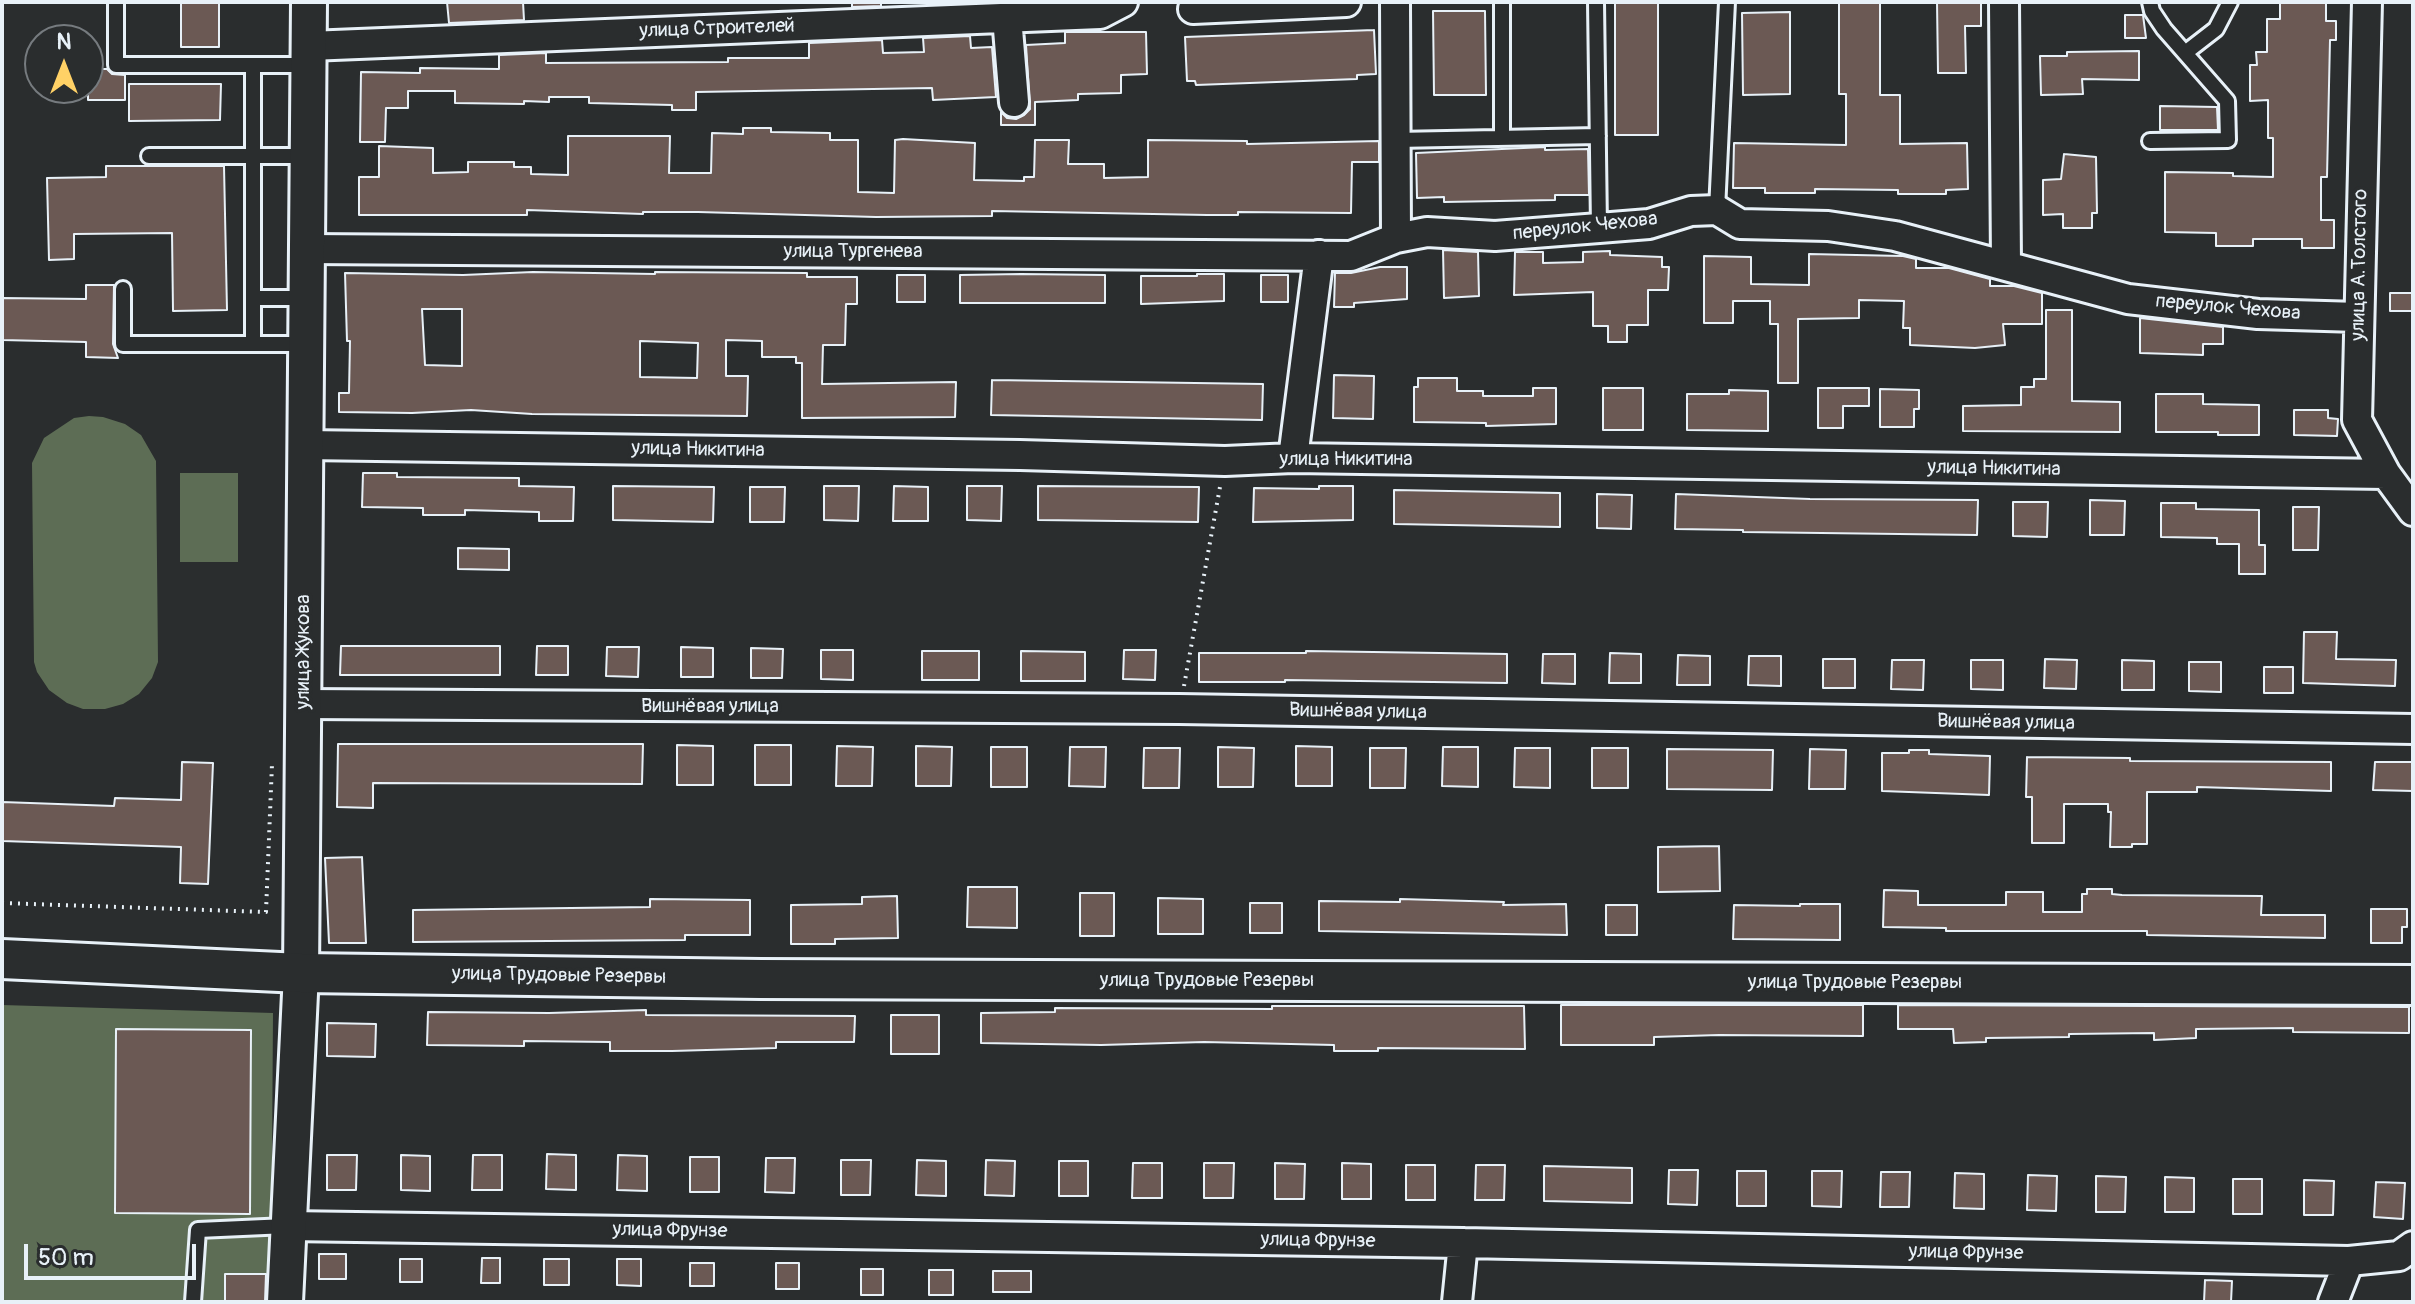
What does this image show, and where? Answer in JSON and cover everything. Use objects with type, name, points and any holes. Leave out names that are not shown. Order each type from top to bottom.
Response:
[{"type":"main road","name":"улица Трудовые Резервы","points":[[2,959],[301,973],[761,979],[2413,985]]},
{"type":"street","name":"улица Жукова","points":[[285,1302],[301,973],[309,2]]},
{"type":"street","name":"улица Строителей","points":[[308,56],[1015,12],[1100,14],[1123,2]]},
{"type":"street","points":[[1193,9],[1346,2]]},
{"type":"street","points":[[1395,2],[1396,238]]},
{"type":"street","points":[[2004,2],[2006,264]]},
{"type":"street","name":"улица А.Толстого","points":[[2367,2],[2357,420],[2386,474],[2413,511]]},
{"type":"street","points":[[1014,102],[1015,12]]},
{"type":"street","name":"переулок Чехова","points":[[1396,238],[1427,232],[1495,236],[1649,224],[1691,211],[1717,210],[1740,224],[1828,226],[1895,236],[2128,299],[2258,314],[2358,317]]},
{"type":"street","name":"улица Тургенева","points":[[306,249],[1351,256],[1396,238]]},
{"type":"street","points":[[1293,458],[1319,255]]},
{"type":"street","name":"улица Никитина","points":[[305,445],[988,454],[1225,461],[1293,458],[2386,474]]},
{"type":"street","name":"Вишнёвая улица","points":[[303,704],[1179,709],[2413,729]]},
{"type":"street","name":"улица Фрунзе","points":[[287,1226],[1463,1243],[2349,1261],[2399,1256],[2413,1246]]},
{"type":"street","points":[[1457,1302],[1463,1243]]},
{"type":"street","points":[[2333,1302],[2349,1261]]},
{"type":"lane","points":[[1502,2],[1502,136]]},
{"type":"lane","points":[[1596,2],[1599,228]]},
{"type":"lane","points":[[1717,210],[1727,2]]},
{"type":"lane","points":[[2150,2],[2164,29],[2227,101],[2228,140],[2150,141]]},
{"type":"lane","points":[[2185,53],[2216,29],[2230,2]]},
{"type":"lane","points":[[116,4],[116,65],[253,65],[308,56]]},
{"type":"lane","points":[[253,65],[253,344]]},
{"type":"lane","points":[[1396,140],[1598,136]]},
{"type":"lane","points":[[149,156],[307,156]]},
{"type":"lane","points":[[123,289],[123,344],[306,344]]},
{"type":"lane","points":[[253,298],[306,298]]},
{"type":"lane","points":[[193,1302],[198,1230],[287,1226]]},
{"type":"path","points":[[1179,709],[1225,461]]},
{"type":"path","points":[[2,903],[266,912],[273,754]]},
{"type":"green space","points":[[89,416],[125,424],[141,435],[156,461],[158,662],[152,678],[139,694],[123,704],[105,709],[83,709],[67,703],[49,690],[34,662],[32,463],[44,438],[74,418]]},
{"type":"green space","points":[[180,473],[238,473],[238,562],[180,562]]},
{"type":"green space","points":[[2,1005],[273,1013],[271,1302],[2,1302]]},
{"type":"building","points":[[181,2],[219,2],[219,47],[181,47]]},
{"type":"building","points":[[447,2],[523,2],[524,20],[449,23]]},
{"type":"building","points":[[852,2],[881,2],[881,6],[852,7]]},
{"type":"building","points":[[1615,2],[1658,2],[1658,135],[1615,135]]},
{"type":"building","points":[[1839,2],[1880,2],[1880,95],[1900,95],[1900,144],[1967,143],[1968,189],[1946,190],[1946,194],[1898,194],[1898,190],[1815,189],[1815,193],[1765,193],[1765,188],[1733,188],[1734,143],[1846,145],[1846,94],[1839,94]]},
{"type":"building","points":[[1937,2],[1981,2],[1981,26],[1965,26],[1966,73],[1938,73]]},
{"type":"building","points":[[2280,2],[2326,2],[2326,21],[2336,21],[2336,40],[2330,40],[2327,177],[2321,177],[2321,220],[2334,220],[2334,248],[2302,248],[2302,239],[2253,239],[2253,246],[2216,246],[2216,233],[2165,232],[2165,172],[2273,177],[2273,138],[2268,138],[2268,100],[2250,101],[2250,65],[2257,65],[2256,52],[2267,52],[2267,19],[2280,19]]},
{"type":"building","points":[[1433,11],[1485,11],[1486,95],[1434,95]]},
{"type":"building","points":[[1790,12],[1790,94],[1743,95],[1742,13]]},
{"type":"building","points":[[2125,15],[2143,15],[2146,38],[2125,38]]},
{"type":"building","points":[[1374,30],[1376,74],[1357,75],[1357,79],[1196,85],[1195,81],[1187,81],[1185,37]]},
{"type":"building","points":[[1065,32],[1146,32],[1147,74],[1121,75],[1121,93],[1078,94],[1078,100],[1035,102],[1035,125],[1001,125],[1001,112],[1007,118],[1016,119],[1030,109],[1026,45],[1065,43]]},
{"type":"building","points":[[970,36],[971,48],[992,47],[996,97],[933,100],[932,88],[696,92],[696,110],[672,110],[672,105],[589,103],[589,97],[549,97],[549,102],[524,101],[524,104],[455,103],[455,91],[408,91],[408,108],[386,108],[385,142],[360,142],[361,72],[420,73],[420,68],[499,69],[499,55],[546,53],[546,63],[728,62],[728,58],[809,58],[809,43],[882,40],[883,53],[924,52],[923,38]]},
{"type":"building","points":[[2139,51],[2139,80],[2082,79],[2083,94],[2041,95],[2040,56],[2067,56],[2067,52]]},
{"type":"building","points":[[104,69],[112,74],[125,75],[125,100],[104,100]]},
{"type":"building","points":[[129,84],[221,84],[220,120],[129,121]]},
{"type":"building","points":[[2160,106],[2217,107],[2218,130],[2160,130]]},
{"type":"building","points":[[743,128],[830,133],[830,140],[858,140],[858,192],[894,193],[895,140],[903,139],[975,143],[974,180],[1024,181],[1024,177],[1034,177],[1035,140],[1069,140],[1068,164],[1104,164],[1104,178],[1148,177],[1148,140],[1247,141],[1247,144],[1379,141],[1379,162],[1352,162],[1351,213],[1238,212],[1238,215],[1207,215],[992,211],[992,216],[876,217],[527,210],[527,215],[359,215],[359,177],[379,177],[379,146],[433,148],[433,173],[468,172],[468,162],[514,162],[514,167],[531,167],[531,174],[568,175],[568,136],[670,136],[669,173],[711,173],[712,133],[743,134]]},
{"type":"building","points":[[1545,147],[1545,150],[1588,149],[1589,195],[1555,195],[1555,200],[1444,202],[1444,197],[1417,198],[1416,153]]},
{"type":"building","points":[[2064,154],[2096,157],[2097,213],[2092,213],[2092,228],[2063,228],[2063,214],[2043,215],[2043,180],[2061,179]]},
{"type":"building","points":[[106,166],[224,166],[227,310],[173,311],[172,233],[74,234],[74,259],[49,260],[47,178],[106,177]]},
{"type":"building","points":[[1443,250],[1478,252],[1479,296],[1444,298]]},
{"type":"building","points":[[1610,251],[1610,255],[1662,257],[1662,267],[1669,267],[1668,290],[1648,290],[1648,325],[1627,325],[1627,342],[1608,342],[1608,326],[1593,326],[1593,292],[1514,295],[1515,252],[1543,252],[1543,263],[1583,262],[1583,252]]},
{"type":"building","points":[[1809,254],[1903,256],[1916,259],[1916,268],[1949,268],[1990,279],[1990,286],[2014,286],[2042,293],[2042,324],[2003,324],[2005,345],[1975,348],[1910,345],[1910,328],[1903,328],[1904,301],[1859,300],[1859,318],[1798,319],[1798,383],[1778,383],[1778,324],[1770,324],[1770,301],[1733,301],[1733,323],[1704,323],[1704,256],[1751,257],[1751,284],[1809,285]]},
{"type":"building","points":[[1407,267],[1407,299],[1334,307],[1335,273]]},
{"type":"building","points":[[345,273],[807,273],[807,277],[857,277],[857,304],[846,304],[845,345],[823,345],[822,384],[956,382],[955,417],[802,418],[802,363],[796,363],[796,357],[762,357],[762,341],[726,340],[726,376],[748,376],[747,416],[532,414],[471,410],[339,412],[339,393],[349,393],[350,341],[347,341]],"holes":[[[422,309],[462,309],[462,366],[425,365]],[[640,341],[698,343],[697,378],[640,377]]]},
{"type":"building","points":[[1224,274],[1224,301],[1141,304],[1141,276]]},
{"type":"building","points":[[897,275],[925,275],[925,302],[897,302]]},
{"type":"building","points":[[960,275],[1105,275],[1105,303],[960,303]]},
{"type":"building","points":[[1261,275],[1288,275],[1288,302],[1261,302]]},
{"type":"building","points":[[86,285],[114,285],[113,344],[118,358],[86,357],[86,342],[2,340],[2,298],[86,299]]},
{"type":"building","points":[[2390,293],[2413,293],[2413,311],[2390,311]]},
{"type":"building","points":[[2046,310],[2072,310],[2072,401],[2120,402],[2120,432],[1963,431],[1963,406],[2021,405],[2021,387],[2034,387],[2034,379],[2046,379]]},
{"type":"building","points":[[2140,318],[2223,327],[2223,344],[2203,344],[2203,355],[2140,353]]},
{"type":"building","points":[[1334,375],[1374,376],[1373,419],[1333,418]]},
{"type":"building","points":[[1418,378],[1457,378],[1457,391],[1483,391],[1483,396],[1533,396],[1533,388],[1556,388],[1556,424],[1486,426],[1486,423],[1414,422],[1414,387],[1418,387]]},
{"type":"building","points":[[992,380],[1263,384],[1262,420],[991,415]]},
{"type":"building","points":[[1603,388],[1643,388],[1643,430],[1603,430]]},
{"type":"building","points":[[1818,388],[1869,388],[1869,406],[1843,406],[1843,428],[1818,428]]},
{"type":"building","points":[[1880,389],[1919,390],[1919,409],[1914,409],[1914,427],[1880,427]]},
{"type":"building","points":[[1729,390],[1768,391],[1768,431],[1687,430],[1687,394],[1729,394]]},
{"type":"building","points":[[2156,394],[2203,394],[2203,404],[2259,405],[2259,435],[2156,432]]},
{"type":"building","points":[[2294,410],[2328,410],[2328,418],[2338,419],[2337,436],[2294,435]]},
{"type":"building","points":[[363,473],[397,473],[397,477],[519,478],[519,486],[574,487],[573,521],[539,521],[539,512],[465,510],[465,515],[423,515],[423,508],[362,507]]},
{"type":"building","points":[[613,486],[714,487],[713,522],[613,520]]},
{"type":"building","points":[[824,486],[859,486],[858,521],[824,520]]},
{"type":"building","points":[[894,486],[928,487],[928,521],[893,521]]},
{"type":"building","points":[[967,486],[1002,486],[1001,521],[967,520]]},
{"type":"building","points":[[1038,486],[1199,487],[1198,522],[1038,520]]},
{"type":"building","points":[[1319,486],[1353,486],[1353,520],[1253,522],[1254,488],[1319,489]]},
{"type":"building","points":[[750,487],[785,487],[784,522],[750,522]]},
{"type":"building","points":[[1394,490],[1560,493],[1560,527],[1394,524]]},
{"type":"building","points":[[1597,494],[1632,495],[1631,529],[1597,528]]},
{"type":"building","points":[[1676,494],[1978,500],[1977,535],[1675,529]]},
{"type":"building","points":[[2090,500],[2125,501],[2124,535],[2090,535]]},
{"type":"building","points":[[2013,502],[2048,502],[2047,537],[2013,536]]},
{"type":"building","points":[[2161,503],[2196,503],[2196,509],[2259,510],[2259,545],[2265,545],[2265,574],[2239,574],[2239,544],[2217,544],[2217,538],[2161,537]]},
{"type":"building","points":[[2293,507],[2319,507],[2318,550],[2293,550]]},
{"type":"building","points":[[458,548],[509,549],[509,570],[458,569]]},
{"type":"building","points":[[2304,632],[2337,632],[2336,659],[2396,660],[2395,686],[2303,683]]},
{"type":"building","points":[[341,646],[500,646],[500,675],[340,675]]},
{"type":"building","points":[[537,646],[568,646],[568,675],[536,675]]},
{"type":"building","points":[[607,647],[639,647],[638,677],[606,676]]},
{"type":"building","points":[[681,647],[713,648],[713,677],[681,677]]},
{"type":"building","points":[[751,648],[783,649],[782,678],[751,678]]},
{"type":"building","points":[[821,650],[853,650],[853,680],[821,679]]},
{"type":"building","points":[[1124,650],[1156,650],[1155,680],[1123,679]]},
{"type":"building","points":[[922,651],[979,651],[979,680],[922,680]]},
{"type":"building","points":[[1021,651],[1085,652],[1085,681],[1021,681]]},
{"type":"building","points":[[1199,653],[1507,654],[1507,683],[1199,682]]},
{"type":"building","points":[[1610,653],[1641,654],[1641,683],[1609,683]]},
{"type":"building","points":[[1543,654],[1575,654],[1575,684],[1542,683]]},
{"type":"building","points":[[1678,655],[1710,656],[1710,685],[1677,685]]},
{"type":"building","points":[[1749,656],[1781,656],[1781,686],[1748,685]]},
{"type":"building","points":[[1823,659],[1855,659],[1855,688],[1823,688]]},
{"type":"building","points":[[2045,659],[2077,660],[2076,689],[2044,688]]},
{"type":"building","points":[[1892,660],[1924,660],[1923,690],[1891,689]]},
{"type":"building","points":[[1971,660],[2003,660],[2003,690],[1971,689]]},
{"type":"building","points":[[2122,660],[2154,661],[2154,690],[2122,690]]},
{"type":"building","points":[[2189,662],[2221,662],[2221,692],[2189,691]]},
{"type":"building","points":[[2264,667],[2293,667],[2293,693],[2264,693]]},
{"type":"building","points":[[338,744],[643,744],[642,784],[373,783],[373,808],[337,807]]},
{"type":"building","points":[[677,745],[713,746],[713,785],[677,785]]},
{"type":"building","points":[[755,745],[791,745],[791,785],[755,785]]},
{"type":"building","points":[[837,746],[873,747],[872,786],[836,786]]},
{"type":"building","points":[[916,746],[952,747],[951,786],[916,786]]},
{"type":"building","points":[[1296,746],[1332,747],[1332,786],[1296,786]]},
{"type":"building","points":[[991,747],[1027,747],[1027,787],[991,787]]},
{"type":"building","points":[[1070,747],[1106,747],[1105,787],[1069,786]]},
{"type":"building","points":[[1218,747],[1254,748],[1253,787],[1218,787]]},
{"type":"building","points":[[1443,747],[1478,747],[1478,787],[1442,786]]},
{"type":"building","points":[[1144,748],[1180,748],[1179,788],[1143,788]]},
{"type":"building","points":[[1370,748],[1406,748],[1405,788],[1370,788]]},
{"type":"building","points":[[1515,748],[1550,748],[1550,788],[1514,787]]},
{"type":"building","points":[[1592,748],[1628,748],[1628,788],[1592,788]]},
{"type":"building","points":[[1667,749],[1773,750],[1772,790],[1667,789]]},
{"type":"building","points":[[1810,749],[1846,750],[1845,789],[1809,789]]},
{"type":"building","points":[[1909,750],[1929,750],[1929,754],[1990,756],[1989,795],[1882,791],[1882,753],[1909,753]]},
{"type":"building","points":[[2027,757],[2331,762],[2331,791],[2197,787],[2197,792],[2147,792],[2147,844],[2132,844],[2132,847],[2110,847],[2111,812],[2108,812],[2108,804],[2064,804],[2064,843],[2032,843],[2032,797],[2026,797]]},
{"type":"building","points":[[182,762],[213,763],[208,884],[180,883],[181,847],[2,841],[2,802],[114,806],[115,798],[181,800]]},
{"type":"building","points":[[2375,762],[2413,762],[2413,791],[2373,790]]},
{"type":"building","points":[[1719,846],[1720,891],[1658,892],[1658,847]]},
{"type":"building","points":[[362,857],[366,943],[329,943],[325,858]]},
{"type":"building","points":[[968,887],[1017,887],[1017,928],[967,927]]},
{"type":"building","points":[[2087,889],[2112,889],[2112,894],[2122,895],[2262,896],[2261,915],[2325,915],[2325,938],[2147,935],[2147,931],[1946,931],[1946,928],[1883,927],[1884,890],[1918,891],[1918,905],[2006,905],[2006,892],[2043,892],[2043,912],[2082,912],[2082,894],[2087,894]]},
{"type":"building","points":[[1080,893],[1114,893],[1114,936],[1080,936]]},
{"type":"building","points":[[897,896],[898,938],[835,939],[835,944],[791,944],[791,905],[862,904],[862,897]]},
{"type":"building","points":[[1158,898],[1203,899],[1203,934],[1158,934]]},
{"type":"building","points":[[650,899],[750,900],[750,935],[685,935],[685,940],[413,942],[413,910],[650,907]]},
{"type":"building","points":[[1400,899],[1504,902],[1503,905],[1566,904],[1567,935],[1319,931],[1319,901],[1400,902]]},
{"type":"building","points":[[1250,903],[1282,903],[1282,933],[1250,933]]},
{"type":"building","points":[[1840,904],[1840,940],[1733,939],[1734,905]]},
{"type":"building","points":[[1606,905],[1637,905],[1637,935],[1606,935]]},
{"type":"building","points":[[2371,909],[2407,909],[2407,927],[2402,927],[2402,943],[2371,943]]},
{"type":"building","points":[[1561,1005],[1863,1005],[1863,1036],[1719,1035],[1654,1037],[1654,1045],[1561,1045]]},
{"type":"building","points":[[1898,1005],[2409,1007],[2409,1033],[2293,1032],[2293,1028],[2196,1029],[2196,1038],[2154,1040],[2154,1033],[2069,1034],[2069,1037],[1986,1038],[1986,1042],[1954,1043],[1953,1029],[1898,1029]]},
{"type":"building","points":[[1272,1006],[1524,1006],[1525,1049],[1378,1048],[1378,1051],[1334,1051],[1334,1045],[1204,1042],[1101,1045],[981,1043],[981,1013],[1055,1012],[1055,1008],[1272,1009]]},
{"type":"building","points":[[646,1010],[646,1015],[855,1016],[854,1042],[776,1042],[776,1048],[672,1051],[610,1051],[610,1042],[524,1041],[524,1046],[427,1045],[428,1012]]},
{"type":"building","points":[[891,1015],[939,1015],[939,1054],[891,1054]]},
{"type":"building","points":[[327,1023],[376,1024],[375,1057],[327,1056]]},
{"type":"building","points":[[116,1029],[251,1030],[250,1214],[115,1213]]},
{"type":"building","points":[[547,1154],[576,1155],[576,1190],[546,1189]]},
{"type":"building","points":[[327,1155],[357,1155],[356,1190],[327,1190]]},
{"type":"building","points":[[401,1155],[430,1156],[430,1191],[401,1190]]},
{"type":"building","points":[[473,1155],[502,1155],[502,1190],[472,1190]]},
{"type":"building","points":[[618,1155],[647,1156],[647,1191],[617,1190]]},
{"type":"building","points":[[690,1157],[719,1157],[719,1192],[690,1192]]},
{"type":"building","points":[[766,1158],[795,1158],[794,1193],[765,1192]]},
{"type":"building","points":[[841,1160],[871,1160],[870,1195],[841,1195]]},
{"type":"building","points":[[917,1160],[946,1161],[946,1196],[916,1195]]},
{"type":"building","points":[[986,1160],[1015,1161],[1014,1196],[985,1195]]},
{"type":"building","points":[[1059,1161],[1088,1161],[1088,1196],[1059,1196]]},
{"type":"building","points":[[1133,1163],[1162,1163],[1162,1198],[1132,1198]]},
{"type":"building","points":[[1204,1163],[1234,1163],[1233,1198],[1204,1198]]},
{"type":"building","points":[[1275,1163],[1305,1164],[1304,1199],[1275,1199]]},
{"type":"building","points":[[1342,1163],[1371,1164],[1371,1199],[1342,1199]]},
{"type":"building","points":[[1406,1165],[1435,1165],[1435,1200],[1406,1200]]},
{"type":"building","points":[[1476,1165],[1505,1165],[1504,1200],[1475,1200]]},
{"type":"building","points":[[1544,1166],[1632,1168],[1632,1203],[1544,1201]]},
{"type":"building","points":[[1669,1170],[1698,1170],[1697,1205],[1668,1204]]},
{"type":"building","points":[[1737,1171],[1766,1171],[1766,1206],[1737,1206]]},
{"type":"building","points":[[1812,1171],[1842,1171],[1841,1207],[1812,1206]]},
{"type":"building","points":[[1881,1172],[1910,1172],[1909,1207],[1880,1207]]},
{"type":"building","points":[[1955,1173],[1984,1174],[1984,1209],[1954,1208]]},
{"type":"building","points":[[2028,1175],[2057,1176],[2056,1211],[2027,1210]]},
{"type":"building","points":[[2096,1176],[2126,1177],[2125,1212],[2096,1212]]},
{"type":"building","points":[[2165,1177],[2194,1178],[2194,1212],[2165,1212]]},
{"type":"building","points":[[2233,1179],[2262,1179],[2262,1214],[2233,1214]]},
{"type":"building","points":[[2304,1180],[2334,1181],[2333,1215],[2304,1215]]},
{"type":"building","points":[[2376,1182],[2405,1183],[2403,1219],[2374,1217]]},
{"type":"building","points":[[319,1254],[346,1254],[346,1279],[319,1279]]},
{"type":"building","points":[[482,1258],[500,1258],[500,1283],[481,1283]]},
{"type":"building","points":[[400,1259],[422,1259],[422,1282],[400,1282]]},
{"type":"building","points":[[544,1259],[569,1259],[569,1285],[544,1285]]},
{"type":"building","points":[[617,1259],[641,1259],[641,1286],[617,1285]]},
{"type":"building","points":[[690,1263],[714,1263],[714,1286],[690,1286]]},
{"type":"building","points":[[776,1263],[799,1263],[799,1289],[776,1289]]},
{"type":"building","points":[[861,1269],[883,1269],[883,1295],[861,1295]]},
{"type":"building","points":[[929,1270],[953,1270],[953,1295],[929,1295]]},
{"type":"building","points":[[993,1271],[1031,1271],[1031,1292],[993,1292]]},
{"type":"building","points":[[225,1274],[266,1274],[265,1302],[225,1302]]},
{"type":"building","points":[[2205,1280],[2232,1281],[2231,1302],[2204,1302]]}]
